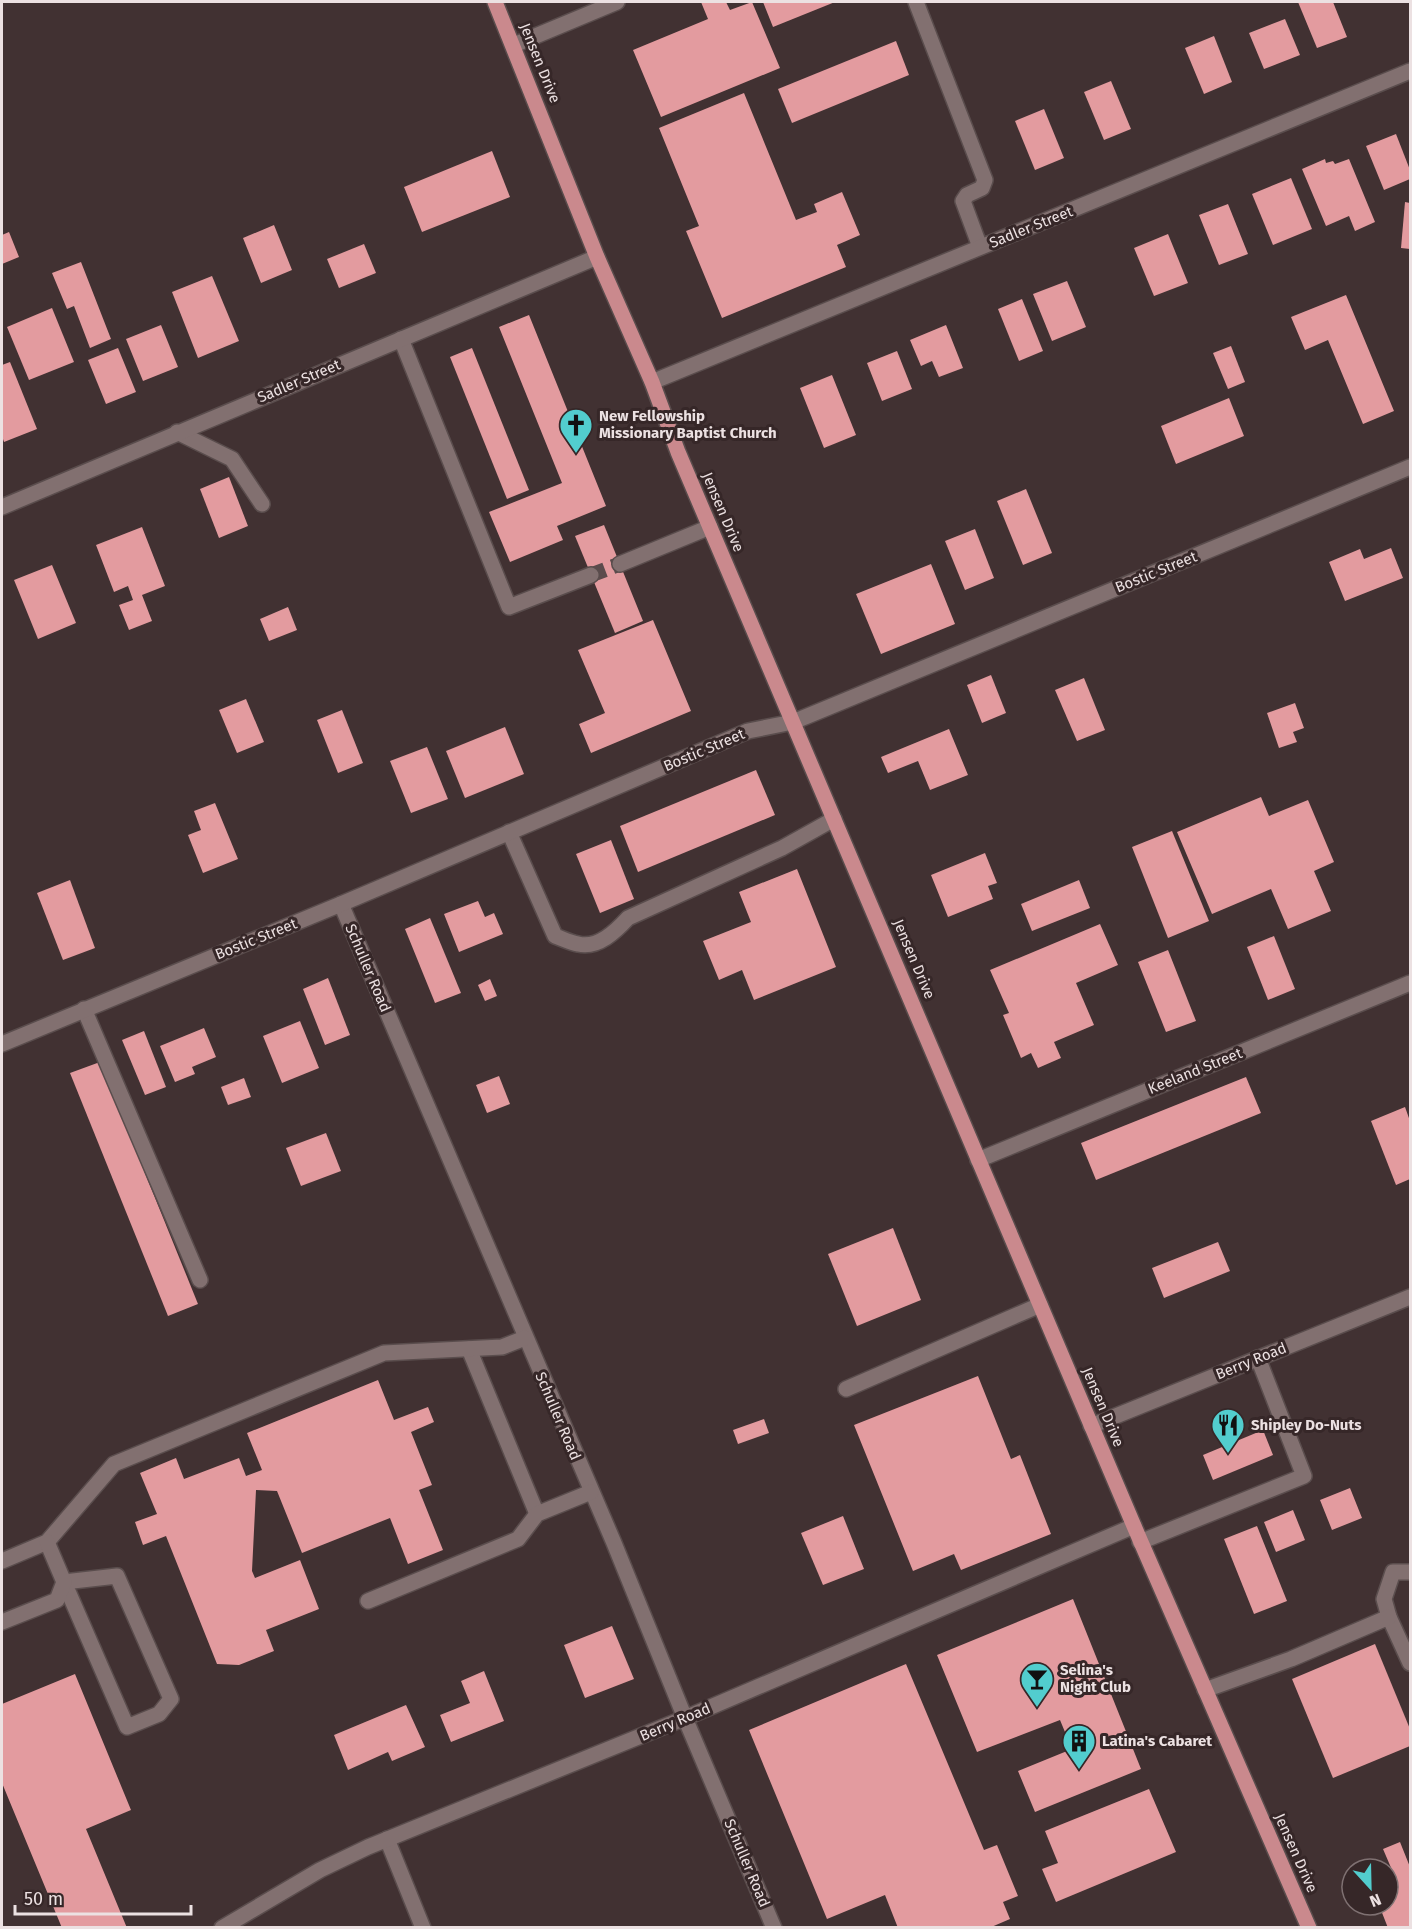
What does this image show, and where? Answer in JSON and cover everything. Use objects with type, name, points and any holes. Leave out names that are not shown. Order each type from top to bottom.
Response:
[{"type":"main road","name":"Jensen Drive","points":[[495,2],[597,257],[652,382],[678,452],[1140,1542],[1309,1928]]},
{"type":"street","points":[[514,45],[617,2]]},
{"type":"street","points":[[916,2],[985,180],[982,188],[967,195],[963,201],[980,247]]},
{"type":"street","name":"Sadler Street","points":[[652,382],[1410,71]]},
{"type":"street","name":"Sadler Street","points":[[2,507],[597,257]]},
{"type":"street","points":[[401,339],[509,607],[591,575]]},
{"type":"street","points":[[177,432],[232,459],[262,504]]},
{"type":"street","name":"Bostic Street","points":[[2,1044],[341,904],[748,730],[793,722],[1410,467]]},
{"type":"street","points":[[620,564],[710,527]]},
{"type":"street","points":[[509,832],[555,936],[580,945],[597,942],[616,931],[628,918],[782,848],[834,819]]},
{"type":"street","name":"Schuller Road","points":[[341,904],[614,1543],[774,1928]]},
{"type":"street","name":"Keeland Street","points":[[978,1160],[1410,983]]},
{"type":"street","points":[[84,1009],[200,1280]]},
{"type":"street","name":"Berry Road","points":[[1091,1426],[1410,1297]]},
{"type":"street","points":[[846,1389],[1040,1305]]},
{"type":"street","points":[[2,1561],[47,1542],[114,1464],[384,1353],[502,1347],[525,1338]]},
{"type":"street","points":[[469,1349],[537,1514]]},
{"type":"street","points":[[1140,1542],[1304,1476],[1258,1358]]},
{"type":"street","points":[[368,1600],[518,1539],[537,1514],[591,1492]]},
{"type":"street","name":"Berry Road","points":[[222,1928],[320,1870],[387,1839],[685,1718],[1134,1526]]},
{"type":"street","points":[[47,1542],[64,1582],[127,1728],[159,1714],[171,1699],[117,1576],[64,1582]]},
{"type":"street","points":[[1410,1572],[1393,1572],[1384,1599],[1389,1617],[1410,1663]]},
{"type":"street","points":[[2,1622],[57,1600],[64,1582]]},
{"type":"street","points":[[1205,1690],[1291,1659],[1389,1617]]},
{"type":"street","points":[[387,1839],[423,1928]]},
{"type":"building","points":[[701,2],[726,2],[730,10],[752,2],[780,68],[661,117],[633,50],[708,19]]},
{"type":"building","points":[[763,2],[835,2],[773,27]]},
{"type":"building","points":[[1298,2],[1333,2],[1347,37],[1317,48]]},
{"type":"building","points":[[1285,19],[1300,55],[1264,69],[1249,33]]},
{"type":"building","points":[[1214,36],[1232,82],[1204,94],[1185,48]]},
{"type":"building","points":[[896,41],[909,75],[792,123],[778,89]]},
{"type":"building","points":[[1111,81],[1131,129],[1104,140],[1084,92]]},
{"type":"building","points":[[744,93],[796,220],[817,212],[814,204],[842,192],[860,235],[837,245],[846,267],[722,318],[686,231],[699,226],[659,128]]},
{"type":"building","points":[[1044,109],[1064,158],[1035,170],[1015,121]]},
{"type":"building","points":[[1396,134],[1410,170],[1410,179],[1384,190],[1366,146]]},
{"type":"building","points":[[492,151],[510,197],[422,232],[404,187]]},
{"type":"building","points":[[1325,159],[1326,163],[1333,161],[1335,164],[1349,159],[1375,222],[1355,231],[1349,216],[1326,226],[1302,169]]},
{"type":"building","points":[[1291,178],[1312,229],[1273,245],[1252,194]]},
{"type":"building","points":[[1405,202],[1410,203],[1410,249],[1401,248]]},
{"type":"building","points":[[1228,204],[1248,254],[1219,265],[1199,215]]},
{"type":"building","points":[[274,225],[292,270],[261,283],[243,238]]},
{"type":"building","points":[[9,232],[19,257],[2,264],[2,235]]},
{"type":"building","points":[[1168,234],[1188,283],[1154,296],[1134,248]]},
{"type":"building","points":[[364,244],[376,273],[339,288],[327,259]]},
{"type":"building","points":[[81,262],[111,339],[90,348],[74,306],[67,309],[52,273]]},
{"type":"building","points":[[212,276],[239,341],[198,358],[172,292]]},
{"type":"building","points":[[1067,281],[1086,327],[1052,341],[1033,294]]},
{"type":"building","points":[[1346,295],[1394,411],[1363,424],[1328,340],[1305,350],[1291,317]]},
{"type":"building","points":[[1022,299],[1043,351],[1019,361],[998,309]]},
{"type":"building","points":[[52,308],[74,362],[29,380],[7,327]]},
{"type":"building","points":[[529,315],[606,506],[557,526],[563,540],[510,562],[489,512],[562,483],[499,327]]},
{"type":"building","points":[[161,325],[178,367],[143,381],[126,339]]},
{"type":"building","points":[[946,325],[963,368],[939,377],[932,361],[921,366],[910,340]]},
{"type":"building","points":[[1231,346],[1245,382],[1228,389],[1213,353]]},
{"type":"building","points":[[118,348],[136,392],[106,404],[88,360]]},
{"type":"building","points":[[472,348],[529,490],[507,499],[450,357]]},
{"type":"building","points":[[897,351],[912,389],[882,401],[867,363]]},
{"type":"building","points":[[10,362],[37,429],[4,442],[2,436],[2,365]]},
{"type":"building","points":[[832,375],[856,435],[824,448],[800,388]]},
{"type":"building","points":[[1229,398],[1244,436],[1176,464],[1161,426]]},
{"type":"building","points":[[229,477],[248,526],[219,538],[200,489]]},
{"type":"building","points":[[1026,489],[1052,553],[1023,565],[997,501]]},
{"type":"building","points":[[604,525],[643,621],[615,633],[575,536]]},
{"type":"building","points":[[142,527],[165,586],[142,595],[152,621],[129,630],[119,605],[133,600],[128,586],[114,592],[96,545]]},
{"type":"building","points":[[975,529],[994,578],[965,590],[945,541]]},
{"type":"building","points":[[1391,548],[1403,578],[1345,601],[1329,562],[1360,549],[1364,559]]},
{"type":"building","points":[[931,564],[955,624],[881,654],[856,594]]},
{"type":"building","points":[[52,565],[76,623],[38,639],[14,580]]},
{"type":"building","points":[[288,607],[297,630],[269,641],[260,619]]},
{"type":"building","points":[[653,620],[691,711],[591,753],[579,724],[605,713],[578,650]]},
{"type":"building","points":[[991,675],[1006,713],[982,723],[967,685]]},
{"type":"building","points":[[1084,678],[1105,730],[1077,741],[1055,690]]},
{"type":"building","points":[[246,699],[264,742],[237,753],[219,710]]},
{"type":"building","points":[[1295,703],[1304,728],[1293,732],[1297,742],[1279,748],[1267,713]]},
{"type":"building","points":[[342,710],[363,763],[338,773],[317,720]]},
{"type":"building","points":[[505,727],[524,774],[465,798],[446,751]]},
{"type":"building","points":[[949,729],[968,775],[930,790],[918,761],[888,773],[881,757]]},
{"type":"building","points":[[427,747],[448,799],[411,813],[390,761]]},
{"type":"building","points":[[756,770],[775,815],[638,872],[620,826]]},
{"type":"building","points":[[1261,797],[1269,816],[1308,800],[1334,862],[1314,871],[1331,911],[1288,929],[1271,889],[1212,914],[1177,832]]},
{"type":"building","points":[[215,803],[238,859],[203,873],[188,835],[201,830],[194,811]]},
{"type":"building","points":[[1172,831],[1209,921],[1168,938],[1132,847]]},
{"type":"building","points":[[611,840],[634,899],[600,913],[576,854]]},
{"type":"building","points":[[985,853],[997,883],[988,886],[993,899],[948,917],[931,875]]},
{"type":"building","points":[[797,869],[836,967],[754,1000],[742,970],[719,980],[703,941],[751,922],[739,892]]},
{"type":"building","points":[[70,880],[95,948],[63,960],[37,893]]},
{"type":"building","points":[[1079,880],[1090,908],[1032,931],[1021,904]]},
{"type":"building","points":[[478,901],[485,917],[494,913],[503,934],[459,952],[444,914]]},
{"type":"building","points":[[430,918],[461,993],[435,1003],[405,929]]},
{"type":"building","points":[[1100,924],[1118,965],[1076,983],[1094,1025],[1054,1042],[1061,1058],[1038,1068],[1031,1053],[1021,1058],[1003,1015],[1009,1013],[990,970]]},
{"type":"building","points":[[1274,936],[1295,989],[1268,1000],[1247,947]]},
{"type":"building","points":[[1168,950],[1196,1021],[1166,1032],[1138,962]]},
{"type":"building","points":[[328,978],[350,1035],[325,1045],[303,989]]},
{"type":"building","points":[[490,979],[497,996],[485,1001],[478,985]]},
{"type":"building","points":[[300,1021],[319,1068],[282,1083],[263,1036]]},
{"type":"building","points":[[204,1028],[216,1057],[192,1067],[195,1074],[175,1082],[160,1046]]},
{"type":"building","points":[[144,1031],[166,1087],[145,1095],[122,1040]]},
{"type":"building","points":[[100,1062],[198,1304],[168,1316],[70,1073]]},
{"type":"building","points":[[499,1076],[510,1104],[487,1113],[476,1085]]},
{"type":"building","points":[[1246,1077],[1261,1113],[1096,1180],[1081,1143]]},
{"type":"building","points":[[244,1078],[251,1097],[228,1105],[221,1087]]},
{"type":"building","points":[[1405,1107],[1410,1121],[1410,1179],[1396,1185],[1371,1121]]},
{"type":"building","points":[[326,1133],[341,1171],[301,1186],[286,1148]]},
{"type":"building","points":[[893,1228],[921,1300],[857,1326],[828,1254]]},
{"type":"building","points":[[1218,1242],[1230,1271],[1164,1298],[1152,1268]]},
{"type":"building","points":[[978,1376],[1011,1459],[1020,1455],[1051,1534],[961,1570],[954,1554],[913,1571],[854,1425]]},
{"type":"building","points":[[378,1380],[394,1420],[428,1407],[434,1422],[411,1432],[432,1485],[419,1490],[443,1550],[408,1564],[390,1518],[302,1553],[277,1491],[256,1490],[252,1571],[255,1578],[300,1560],[319,1609],[266,1630],[274,1651],[239,1665],[217,1664],[166,1536],[143,1545],[135,1522],[157,1514],[140,1473],[176,1458],[184,1479],[239,1458],[246,1476],[262,1470],[247,1433]]},
{"type":"building","points":[[764,1419],[769,1433],[738,1444],[733,1430]]},
{"type":"building","points":[[1263,1430],[1273,1455],[1213,1480],[1203,1455]]},
{"type":"building","points":[[1350,1488],[1362,1518],[1332,1530],[1320,1500]]},
{"type":"building","points":[[1293,1510],[1305,1540],[1276,1552],[1264,1522]]},
{"type":"building","points":[[843,1516],[864,1569],[823,1585],[801,1533]]},
{"type":"building","points":[[1257,1526],[1287,1601],[1254,1614],[1224,1539]]},
{"type":"building","points":[[1073,1599],[1141,1769],[1035,1812],[1018,1771],[1072,1749],[1060,1720],[977,1752],[937,1655]]},
{"type":"building","points":[[612,1626],[634,1679],[585,1698],[564,1645]]},
{"type":"building","points":[[1375,1644],[1410,1729],[1410,1746],[1333,1778],[1292,1679]]},
{"type":"building","points":[[906,1664],[984,1850],[997,1845],[1018,1896],[1003,1902],[1010,1919],[989,1928],[898,1928],[885,1895],[827,1919],[749,1730]]},
{"type":"building","points":[[484,1671],[504,1721],[451,1742],[440,1715],[470,1703],[461,1681]]},
{"type":"building","points":[[75,1674],[131,1810],[86,1829],[127,1928],[62,1928],[2,1783],[2,1704]]},
{"type":"building","points":[[406,1705],[425,1747],[392,1761],[388,1752],[348,1770],[334,1735]]},
{"type":"building","points":[[1149,1789],[1176,1852],[1056,1902],[1042,1869],[1058,1863],[1045,1831]]},
{"type":"building","points":[[1400,1842],[1410,1867],[1410,1928],[1388,1928],[1384,1917],[1400,1917],[1400,1857],[1386,1857],[1383,1849]]},
{"type":"tunnel","points":[[591,575],[620,564]]},
{"type":"place","name":"New Fellowship Missionary Baptist Church","points":[[576,454]]},
{"type":"place","name":"Shipley Do-Nuts","points":[[1228,1454]]},
{"type":"place","name":"Selina's Night Club","points":[[1037,1708]]},
{"type":"place","name":"Latina's Cabaret","points":[[1079,1770]]}]
